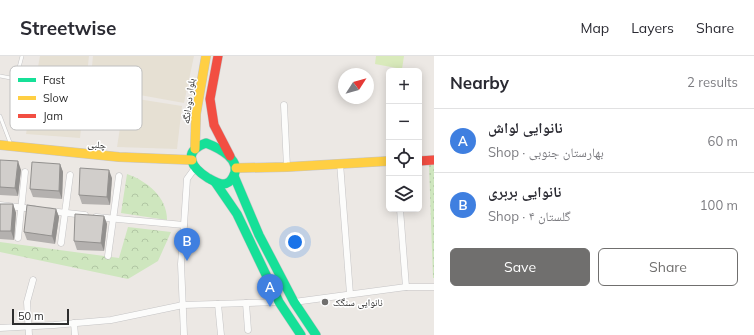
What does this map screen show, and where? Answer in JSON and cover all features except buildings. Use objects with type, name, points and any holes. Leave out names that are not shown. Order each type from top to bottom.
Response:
[{"type":"street","name":"بلوار دودانگه","points":[[195,148],[194,138],[199,91],[206,56]]},
{"type":"street","points":[[218,56],[210,99],[214,125],[231,159],[259,235],[294,302],[316,335]]},
{"type":"street","points":[[284,105],[287,167]]},
{"type":"street","points":[[184,335],[181,264],[186,179],[193,164],[192,156],[195,148],[206,143],[218,149],[231,159]]},
{"type":"street","name":"چلبی","points":[[0,145],[119,158],[193,164]]},
{"type":"street","points":[[422,161],[434,160]]},
{"type":"street","points":[[215,182],[222,184],[227,183],[235,172],[340,163],[386,161]]},
{"type":"street","points":[[340,163],[350,294]]},
{"type":"street","points":[[193,164],[215,182],[237,214],[279,302],[300,335]]},
{"type":"street","points":[[18,238],[25,172]]},
{"type":"street","points":[[62,244],[70,175]]},
{"type":"street","points":[[108,256],[119,176]]},
{"type":"street","points":[[0,205],[113,219],[184,225]]},
{"type":"street","points":[[400,212],[406,287]]},
{"type":"street","points":[[29,335],[28,302],[33,280]]},
{"type":"street","points":[[294,302],[406,287],[434,287]]},
{"type":"street","points":[[0,328],[111,320],[183,305],[279,302]]},
{"type":"street","points":[[246,303],[248,330]]},
{"type":"street","points":[[218,304],[221,335]]},
{"type":"street","points":[[74,323],[75,335]]},
{"type":"lane","points":[[19,66],[22,56]]},
{"type":"lane","points":[[0,76],[10,78]]},
{"type":"lane","points":[[0,116],[11,146]]},
{"type":"shaded area","points":[[40,56],[89,56],[88,66],[38,66]]},
{"type":"shaded area","points":[[93,56],[194,56],[184,103],[142,95],[142,66],[92,66]]},
{"type":"shaded area","points":[[142,100],[182,106],[177,149],[117,147],[120,130],[142,130]]},
{"type":"shaded area","points":[[27,130],[81,130],[80,138],[26,134]]},
{"type":"green space","points":[[376,56],[404,56],[402,68],[375,64]]},
{"type":"green space","points":[[429,165],[434,165],[434,278],[433,278]]},
{"type":"green space","points":[[127,174],[142,181],[160,197],[164,204],[167,220],[121,213]]},
{"type":"green space","points":[[128,227],[171,232],[158,261],[128,279],[0,252],[0,242],[119,258]]},
{"type":"traffic: fast","points":[[206,143],[223,151],[235,165],[235,171],[232,178],[227,183],[221,184],[213,181],[197,170],[194,165],[191,155],[198,147],[206,143]]},
{"type":"traffic: fast","points":[[234,176],[259,235],[294,302],[316,335]]},
{"type":"traffic: fast","points":[[215,182],[237,214],[279,302],[301,335]]},
{"type":"traffic: slow","points":[[195,149],[196,114],[206,56]]},
{"type":"traffic: slow","points":[[0,145],[119,157],[192,160]]},
{"type":"traffic: slow","points":[[236,168],[287,167],[386,161]]},
{"type":"traffic: jam","points":[[218,56],[210,99],[214,125],[230,156]]},
{"type":"traffic: jam","points":[[422,161],[434,160]]},
{"type":"place","name":"نانوایی بربری","points":[[187,261]]},
{"type":"place","name":"نانوایی سنگک","points":[[325,302]]},
{"type":"place","name":"نانوایی لواش","points":[[270,307]]}]
